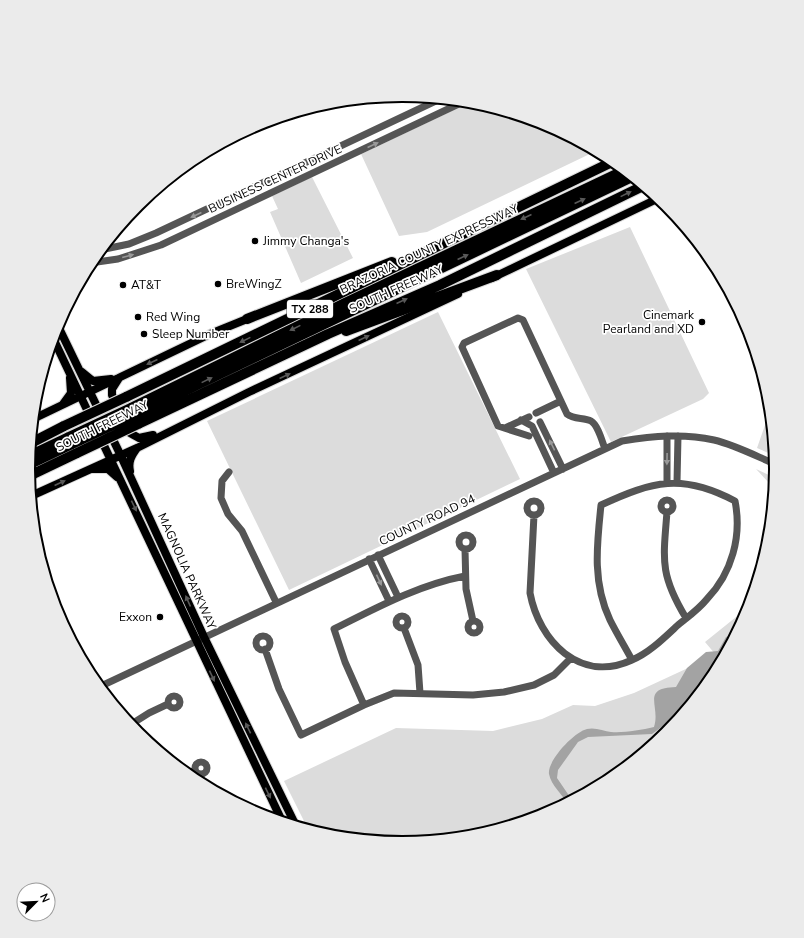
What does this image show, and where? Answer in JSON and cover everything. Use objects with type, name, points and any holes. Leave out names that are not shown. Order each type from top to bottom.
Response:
[{"type":"highway","name":"SOUTH FREEWAY","points":[[36,440],[607,165]]},
{"type":"highway","name":"BRAZORIA COUNTY EXPRESSWAY","points":[[134,416],[352,300],[618,173]]},
{"type":"highway","name":"BRAZORIA COUNTY EXPRESSWAY","points":[[35,462],[134,416],[627,179]]},
{"type":"highway","name":"SOUTH FREEWAY","points":[[35,472],[73,445],[134,416],[440,285],[638,188]]},
{"type":"highway","points":[[247,319],[494,220]]},
{"type":"highway","points":[[328,334],[352,331],[497,276]]},
{"type":"highway","name":"BRAZORIA COUNTY EXPRESSWAY","points":[[36,454],[73,445]]},
{"type":"main road","points":[[36,494],[120,454],[137,448],[249,392],[497,276],[653,201]]},
{"type":"main road","points":[[39,416],[210,334],[247,319]]},
{"type":"main road","name":"MAGNOLIA PARKWAY","points":[[61,333],[120,454],[178,580],[200,639],[245,747],[279,815]]},
{"type":"main road","name":"MAGNOLIA PARKWAY","points":[[56,345],[156,555],[255,742],[293,819]]},
{"type":"main road","points":[[79,369],[94,381],[120,378]]},
{"type":"main road","points":[[63,405],[71,393],[68,370]]},
{"type":"main road","points":[[120,378],[112,389],[112,395],[130,433],[134,437],[146,438],[172,431]]},
{"type":"main road","points":[[132,480],[129,465],[131,457],[137,448]]},
{"type":"main road","points":[[89,469],[108,469],[123,484]]},
{"type":"main road","points":[[156,555],[164,558],[178,580]]},
{"type":"main road","points":[[245,747],[255,742]]},
{"type":"street","name":"BUSINESS CENTER DRIVE","points":[[110,248],[129,244],[156,233],[257,187],[431,103]]},
{"type":"street","name":"BUSINESS CENTER DRIVE","points":[[100,261],[125,257],[161,245],[357,153],[448,105]]},
{"type":"street","points":[[354,141],[357,153]]},
{"type":"street","points":[[257,187],[262,197]]},
{"type":"street","points":[[156,233],[161,245]]},
{"type":"street","points":[[529,436],[498,426],[462,347],[464,343],[518,318],[523,320],[561,401],[571,417],[590,420],[594,423],[605,449]]},
{"type":"street","points":[[536,413],[561,401]]},
{"type":"street","points":[[544,410],[540,422],[563,469]]},
{"type":"street","points":[[505,428],[529,417]]},
{"type":"street","points":[[521,420],[532,426],[554,473]]},
{"type":"street","points":[[532,426],[540,422]]},
{"type":"street","points":[[667,436],[667,483]]},
{"type":"street","name":"COUNTY ROAD 94","points":[[105,684],[276,602],[622,441],[667,436],[716,440],[769,461]]},
{"type":"street","points":[[677,482],[678,436]]},
{"type":"street","points":[[229,472],[222,481],[221,498],[228,514],[242,531],[276,602]]},
{"type":"street","points":[[534,515],[530,583],[532,604],[545,633],[559,649],[571,658],[580,662],[598,666],[616,666],[632,660],[663,638],[713,593],[727,570],[737,537],[738,515],[734,501],[711,490],[677,482],[638,489],[601,505],[597,547],[598,582],[610,619],[632,660]]},
{"type":"street","points":[[667,512],[663,551],[665,573],[673,595],[686,618]]},
{"type":"street","points":[[465,549],[465,576],[473,621]]},
{"type":"street","points":[[378,555],[398,597]]},
{"type":"street","points":[[369,559],[389,602]]},
{"type":"street","points":[[364,705],[345,662],[334,629],[398,597],[442,580],[465,576]]},
{"type":"street","points":[[404,628],[418,665],[420,693]]},
{"type":"street","points":[[265,650],[279,689],[301,735],[364,705],[394,693],[473,695],[519,689],[546,680],[563,668],[571,658]]},
{"type":"street","points":[[135,721],[168,704]]},
{"type":"shaded area","points":[[461,107],[520,121],[564,140],[590,154],[427,232],[399,236],[361,154]]},
{"type":"shaded area","points":[[312,177],[353,258],[301,283],[270,212],[278,209],[272,196]]},
{"type":"shaded area","points":[[630,227],[709,393],[703,399],[611,442],[526,269]]},
{"type":"shaded area","points":[[438,312],[520,479],[289,590],[207,421]]},
{"type":"shaded area","points":[[766,422],[768,453],[757,448]]},
{"type":"shaded area","points":[[756,469],[769,475],[768,482]]},
{"type":"shaded area","points":[[738,615],[720,653],[707,673],[662,729],[606,774],[564,798],[520,817],[474,829],[450,833],[402,836],[354,833],[305,822],[284,781],[396,728],[493,731],[542,719],[573,705],[595,706],[634,693],[716,655],[705,642]]},
{"type":"shaded area","points":[[728,636],[720,653],[693,692],[668,723],[652,734],[588,737],[578,742],[558,770],[557,778],[569,795],[563,798],[550,778],[550,768],[552,762],[562,748],[575,735],[587,729],[593,728],[611,732],[621,732],[654,727],[654,700],[658,691],[665,688],[676,687],[687,668],[706,652],[718,651],[726,637]]},
{"type":"place","name":"Jimmy Changa's","points":[[255,241]]},
{"type":"place","name":"BreWingZ","points":[[218,284]]},
{"type":"place","name":"AT&T","points":[[123,285]]},
{"type":"place","name":"Red Wing","points":[[138,317]]},
{"type":"place","name":"Cinemark Pearland and XD","points":[[702,322]]},
{"type":"place","name":"Sleep Number","points":[[144,334]]},
{"type":"place","name":"Exxon","points":[[160,617]]}]
